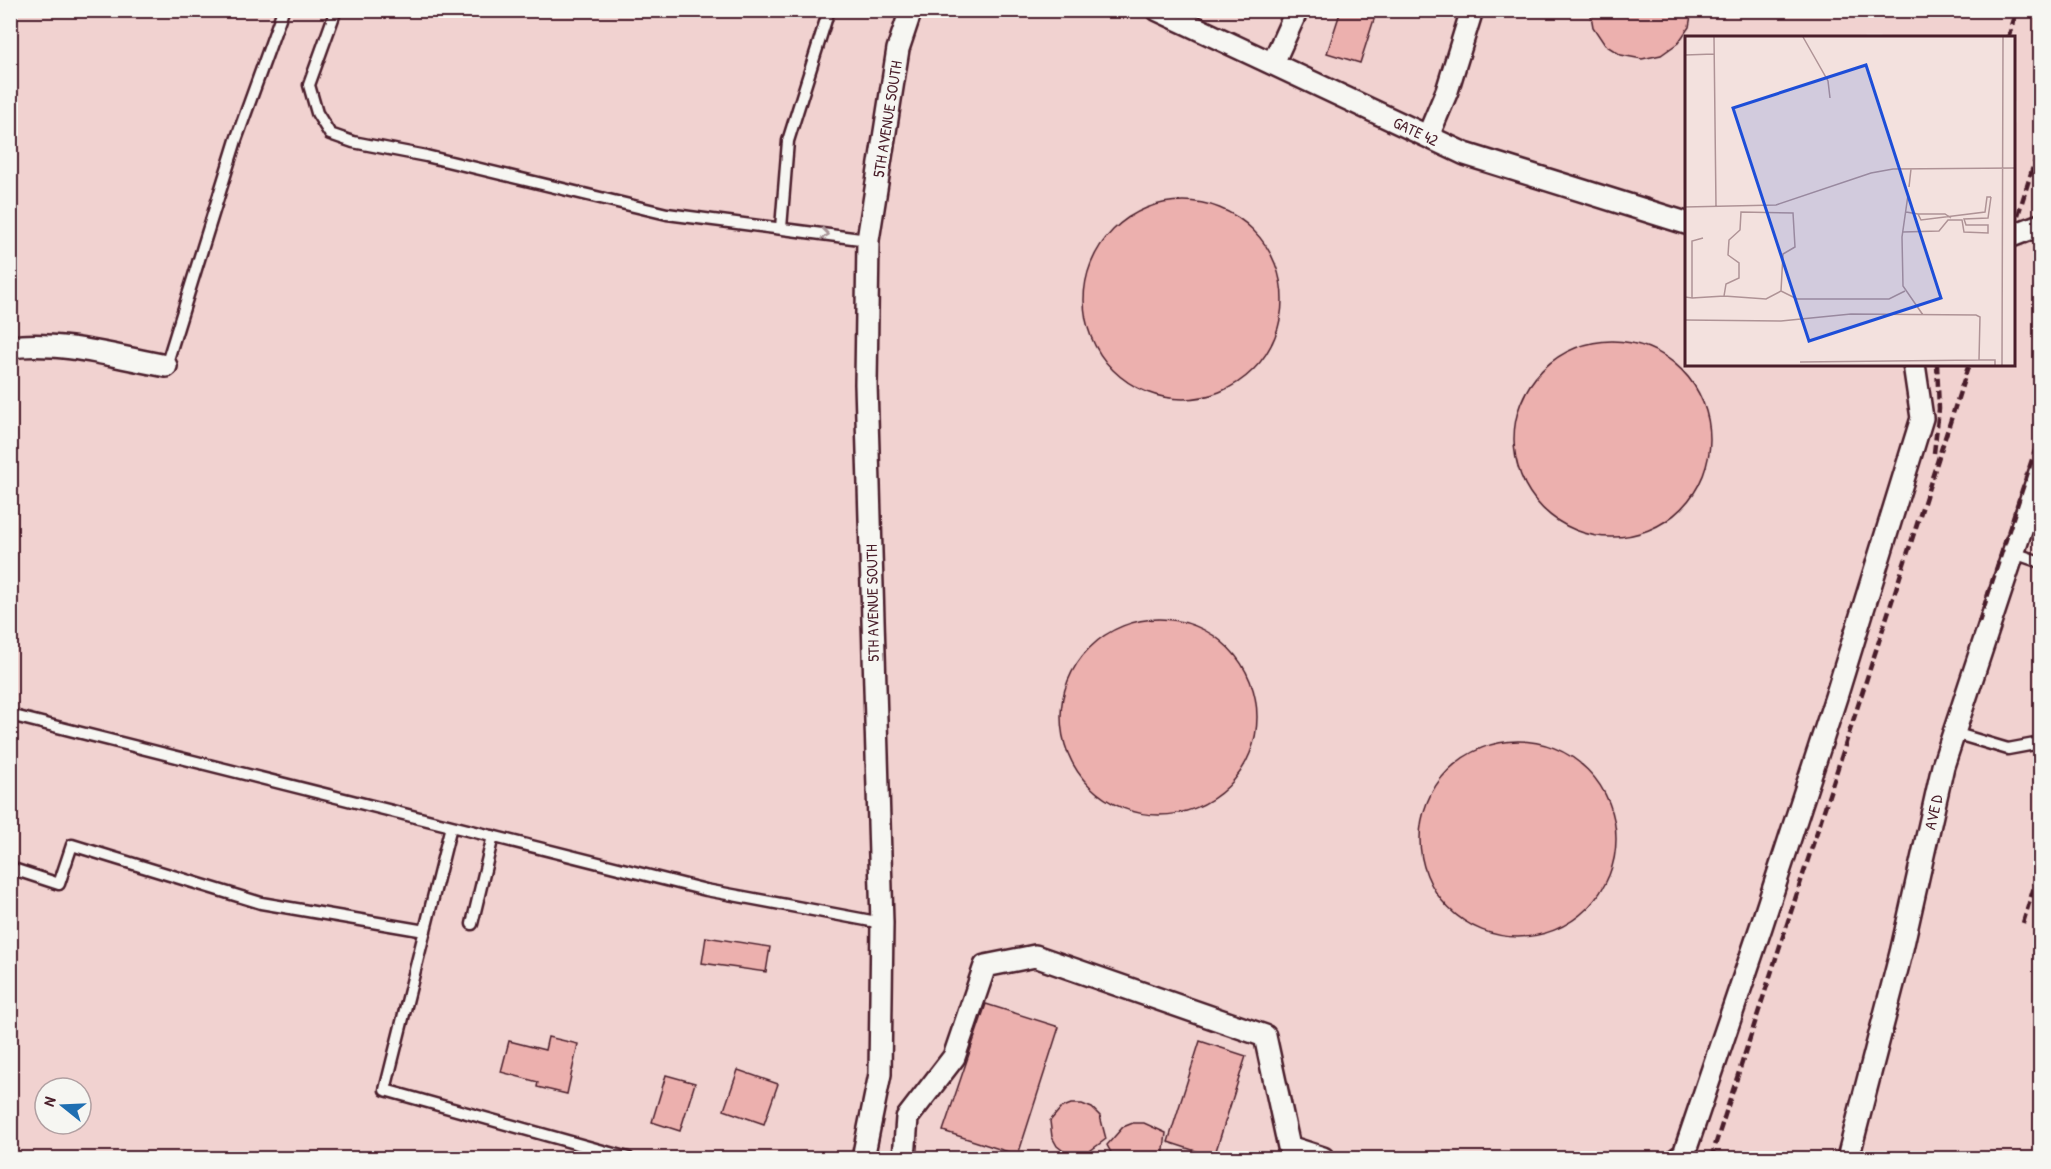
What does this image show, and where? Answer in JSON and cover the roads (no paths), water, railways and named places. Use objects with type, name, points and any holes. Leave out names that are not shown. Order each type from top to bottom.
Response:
[{"type":"street","name":"5TH AVENUE SOUTH","points":[[862,1158],[880,1074],[882,923],[866,384],[868,240],[898,49],[911,10]]},
{"type":"street","name":"GATE 42","points":[[1158,10],[1465,154],[1685,223]]},
{"type":"street","points":[[1273,63],[1297,10]]},
{"type":"street","points":[[1428,136],[1447,91],[1472,10]]},
{"type":"street","points":[[2015,234],[2040,225]]},
{"type":"street","points":[[10,347],[56,346],[166,366]]},
{"type":"street","points":[[1678,1158],[1684,1154],[1761,927],[1836,697],[1922,418],[1914,366]]},
{"type":"street","name":"AVE D","points":[[1848,1158],[1901,953],[1943,766],[2040,472]]},
{"type":"street","points":[[904,1158],[907,1118],[954,1057],[985,966],[1035,956],[1265,1036],[1289,1147],[1323,1158]]},
{"type":"lane","points":[[166,366],[236,140],[283,10]]},
{"type":"lane","points":[[336,10],[309,85],[317,113],[330,134],[353,142],[426,156],[667,214],[868,240]]},
{"type":"lane","points":[[781,228],[788,141],[829,10]]},
{"type":"lane","points":[[2014,554],[2040,562]]},
{"type":"lane","points":[[10,715],[706,890],[882,923]]},
{"type":"lane","points":[[1954,733],[2008,749],[2040,743]]},
{"type":"lane","points":[[452,826],[385,1090],[628,1158]]},
{"type":"lane","points":[[471,924],[493,836]]},
{"type":"lane","points":[[10,868],[59,884],[72,845],[261,903],[425,931]]},
{"type":"railway","points":[[2009,36],[2017,10]]},
{"type":"railway","points":[[2015,225],[2040,144]]},
{"type":"railway","points":[[1934,453],[1939,409],[1937,366]]},
{"type":"railway","points":[[1711,1158],[1968,366]]},
{"type":"railway","points":[[1979,622],[2040,435]]},
{"type":"railway","points":[[2040,472],[2037,534],[2040,560]]},
{"type":"railway","points":[[2023,923],[2040,867]]}]
